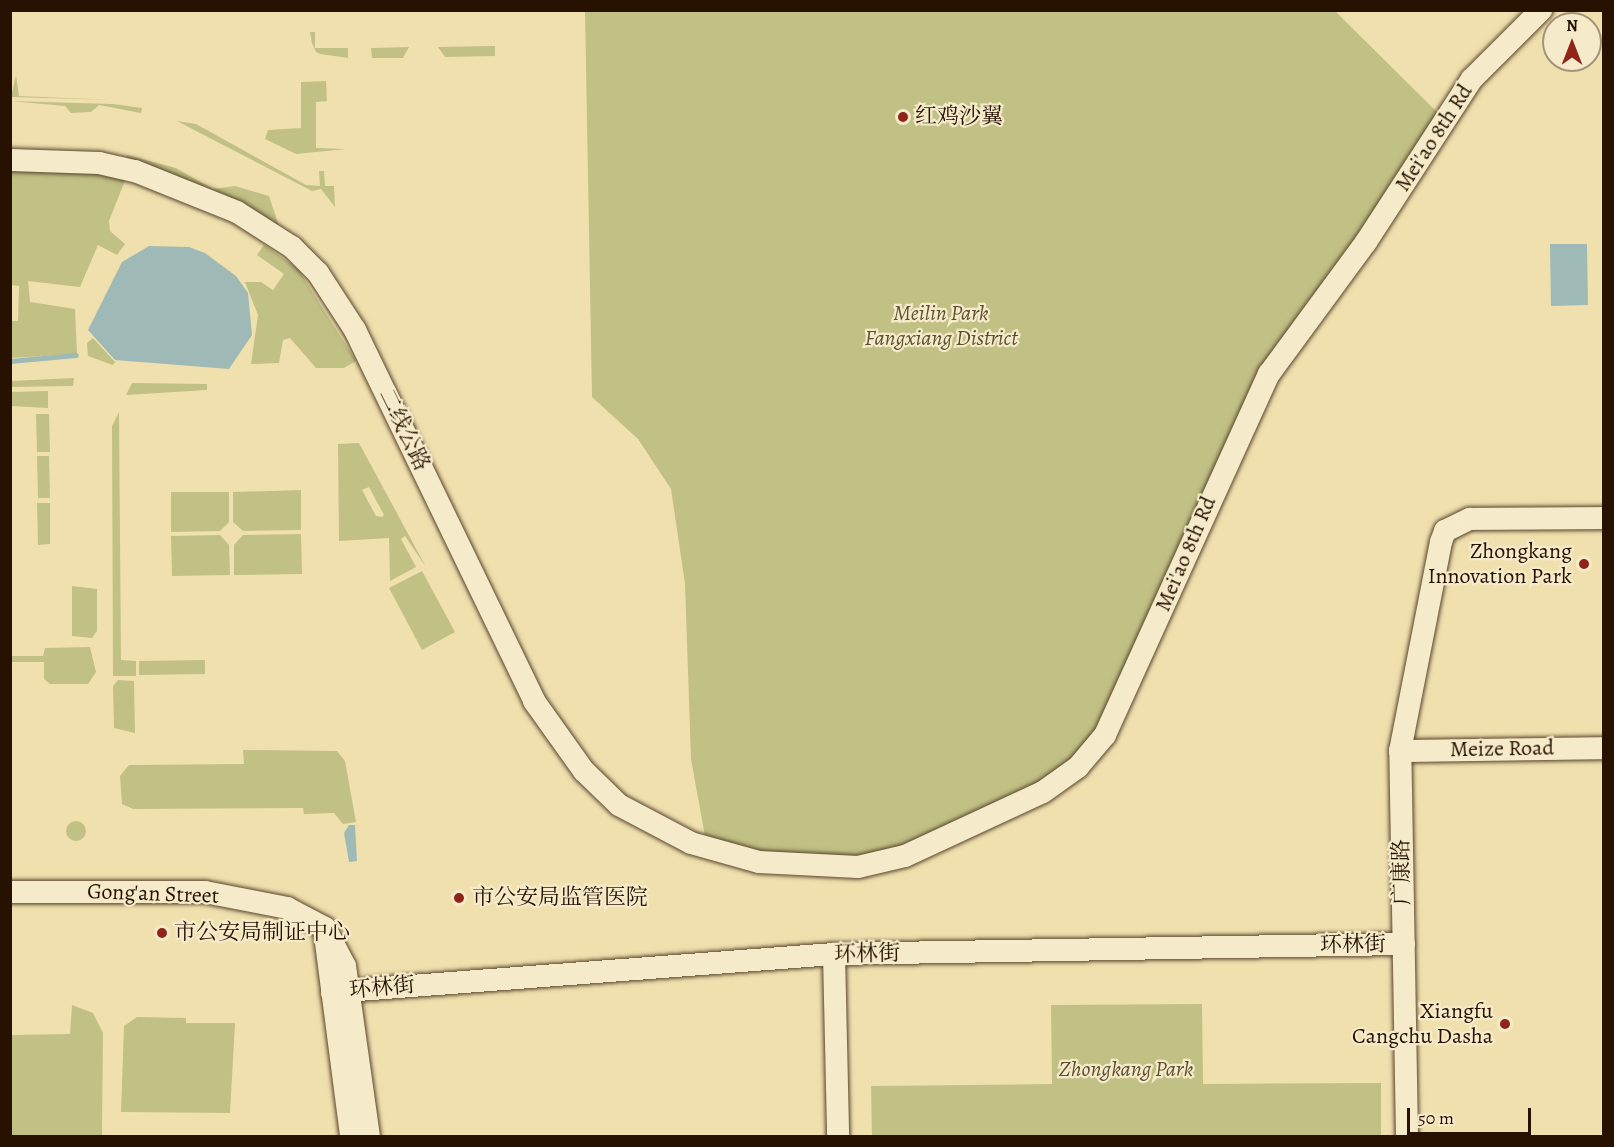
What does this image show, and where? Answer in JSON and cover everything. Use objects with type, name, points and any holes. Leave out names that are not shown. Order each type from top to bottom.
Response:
[{"type":"street","name":"Mei'ao 8th Rd","points":[[691,843],[759,862],[813,867],[881,862],[958,835],[1043,792],[1078,767],[1121,704],[1246,415],[1281,354],[1366,242],[1472,79],[1541,10]]},
{"type":"street","name":"二线公路","points":[[10,160],[99,163],[135,171],[237,212],[292,248],[318,273],[355,330],[534,701],[559,739],[619,805],[691,843]]},
{"type":"street","name":"广康路","points":[[1407,1137],[1400,751],[1445,531],[1470,519],[1604,518]]},
{"type":"street","name":"Meize Road","points":[[1400,751],[1604,748]]},
{"type":"street","name":"Gong'an Street","points":[[11,892],[205,892],[287,908],[325,928],[340,992]]},
{"type":"street","name":"环林街","points":[[340,992],[834,954],[1404,944]]},
{"type":"street","points":[[834,954],[838,1137]]},
{"type":"street","points":[[340,992],[351,1137]]},
{"type":"street","points":[[340,992],[369,1137]]},
{"type":"green space","name":"Meilin Park Fangxiang District","points":[[585,11],[1335,11],[1444,119],[1281,354],[1078,767],[958,835],[813,867],[705,836],[691,759],[685,584],[671,489],[638,439],[592,397]]},
{"type":"green space","points":[[310,32],[315,32],[315,48],[348,48],[348,58],[316,52]]},
{"type":"green space","points":[[495,46],[495,56],[445,57],[438,47]]},
{"type":"green space","points":[[409,47],[403,58],[372,58],[371,48]]},
{"type":"green space","points":[[16,75],[19,96],[113,100],[11,97]]},
{"type":"green space","points":[[326,81],[327,101],[316,102],[316,148],[346,149],[296,154],[265,139],[268,130],[301,128],[301,82]]},
{"type":"green space","points":[[10,101],[113,104],[142,108],[141,113],[99,105],[91,112],[71,113],[65,106]]},
{"type":"green space","points":[[177,121],[196,124],[306,185],[320,186],[319,171],[324,171],[325,186],[334,186],[335,207],[321,189],[312,191]]},
{"type":"green space","points":[[127,155],[176,168],[213,189],[235,186],[269,196],[279,226],[124,163]]},
{"type":"green space","points":[[11,168],[100,169],[126,178],[109,221],[110,231],[125,244],[117,255],[98,245],[80,287],[28,281],[30,302],[75,309],[77,354],[11,358],[11,321],[18,321],[19,286],[11,285]]},
{"type":"green space","points":[[264,245],[298,269],[356,361],[344,368],[316,368],[290,338],[283,340],[279,363],[251,364],[258,315],[245,282],[261,282],[273,290],[284,274],[257,255]]},
{"type":"green space","points":[[93,338],[115,362],[113,365],[88,356],[87,343]]},
{"type":"green space","points":[[74,378],[73,386],[11,387],[11,381]]},
{"type":"green space","points":[[132,383],[207,384],[207,390],[126,395]]},
{"type":"green space","points":[[48,391],[48,408],[11,406],[11,392]]},
{"type":"green space","points":[[119,412],[121,660],[136,661],[136,676],[113,676],[112,426]]},
{"type":"green space","points":[[36,414],[49,414],[50,452],[37,452]]},
{"type":"green space","points":[[359,443],[426,567],[405,536],[401,539],[416,567],[390,581],[389,538],[339,541],[338,444]],"holes":[[[369,487],[384,515],[376,516],[362,490]]]},
{"type":"green space","points":[[37,456],[49,456],[50,498],[38,498]]},
{"type":"green space","points":[[301,490],[301,530],[243,531],[233,522],[233,492]]},
{"type":"green space","points":[[171,492],[229,492],[229,522],[220,531],[171,532]]},
{"type":"green space","points":[[37,503],[50,503],[50,544],[38,545]]},
{"type":"green space","points":[[301,534],[302,574],[234,575],[234,545],[243,535]]},
{"type":"green space","points":[[220,535],[229,545],[230,575],[172,576],[171,536]]},
{"type":"green space","points":[[422,571],[455,632],[422,650],[389,588]]},
{"type":"green space","points":[[72,586],[97,589],[97,631],[92,638],[72,636]]},
{"type":"green space","points":[[90,647],[96,672],[88,684],[50,684],[44,679],[44,662],[11,662],[11,656],[43,656],[45,648]]},
{"type":"green space","points":[[205,660],[205,674],[139,675],[139,661]]},
{"type":"green space","points":[[118,680],[134,681],[135,733],[114,728],[113,686]]},
{"type":"green space","points":[[243,750],[337,751],[345,761],[356,822],[343,824],[334,813],[304,814],[303,808],[133,809],[122,804],[120,776],[129,765],[244,764]]},
{"type":"green space","points":[[72,821],[80,821],[86,827],[86,835],[80,841],[72,841],[66,835],[66,827]]},
{"type":"green space","name":"Zhongkang Park","points":[[1202,1004],[1203,1084],[1381,1083],[1381,1136],[872,1136],[871,1086],[1052,1084],[1051,1005]]},
{"type":"green space","points":[[72,1005],[93,1013],[103,1033],[102,1136],[11,1136],[11,1035],[70,1034]]},
{"type":"green space","points":[[137,1017],[186,1018],[186,1023],[235,1023],[230,1113],[121,1112],[124,1026]]},
{"type":"water","points":[[1550,244],[1587,244],[1588,305],[1551,306]]},
{"type":"water","points":[[149,246],[189,247],[205,253],[236,276],[248,293],[252,335],[229,369],[115,360],[88,330],[122,262]]},
{"type":"water","points":[[349,825],[355,825],[357,861],[349,862],[344,833]]},
{"type":"waterway","points":[[10,361],[76,355]]},
{"type":"place","name":"红鸡沙翼","points":[[903,117]]},
{"type":"place","name":"Zhongkang Innovation Park","points":[[1584,564]]},
{"type":"place","name":"市公安局监管医院","points":[[459,898]]},
{"type":"place","name":"市公安局制证中心","points":[[162,933]]},
{"type":"place","name":"Xiangfu Cangchu Dasha","points":[[1505,1024]]}]
